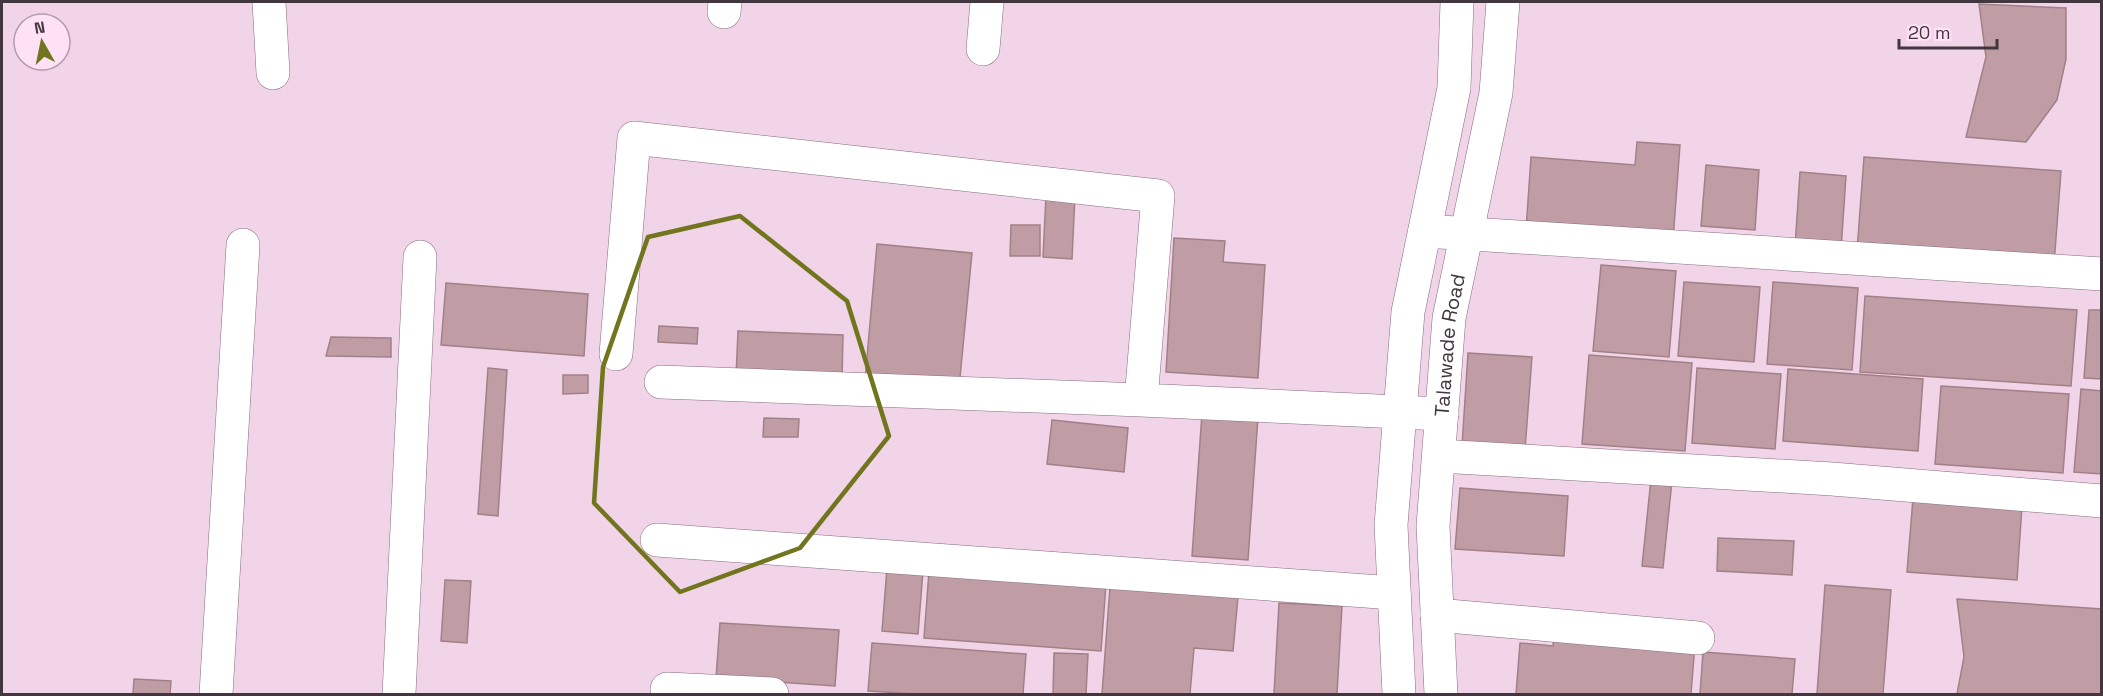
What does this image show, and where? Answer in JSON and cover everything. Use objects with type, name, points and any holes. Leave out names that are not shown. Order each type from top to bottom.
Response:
[{"type":"street","points":[[269,2],[273,73]]},
{"type":"street","points":[[983,49],[987,2]]},
{"type":"street","name":"Talawade Road","points":[[1399,694],[1391,525],[1408,312],[1454,88],[1457,2]]},
{"type":"street","name":"Talawade Road","points":[[1441,694],[1433,526],[1449,318],[1496,93],[1503,2]]},
{"type":"street","points":[[616,354],[634,138],[1158,196],[1141,400]]},
{"type":"street","points":[[1425,231],[2102,274]]},
{"type":"street","points":[[216,694],[243,245]]},
{"type":"street","points":[[399,694],[420,257]]},
{"type":"street","points":[[661,382],[1442,414]]},
{"type":"street","points":[[1439,456],[1832,479],[2102,501]]},
{"type":"street","points":[[657,540],[1394,593]]},
{"type":"street","points":[[1437,615],[1698,638]]},
{"type":"street","points":[[667,689],[772,694]]},
{"type":"highlighted area","points":[[740,216],[847,301],[889,436],[800,548],[680,592],[594,503],[603,367],[648,237]]},
{"type":"building","points":[[1979,4],[2066,8],[2066,59],[2057,100],[2026,142],[1966,137],[1986,57]]},
{"type":"building","points":[[1637,142],[1680,145],[1673,240],[1526,230],[1531,157],[1635,165]]},
{"type":"building","points":[[1864,157],[2061,171],[2054,265],[1857,251]]},
{"type":"building","points":[[1706,165],[1759,170],[1755,230],[1701,226]]},
{"type":"building","points":[[1800,172],[1846,176],[1841,250],[1795,247]]},
{"type":"building","points":[[1046,196],[1075,196],[1072,259],[1043,257]]},
{"type":"building","points":[[1011,225],[1040,225],[1040,256],[1010,256]]},
{"type":"building","points":[[1174,238],[1225,241],[1223,262],[1265,265],[1258,378],[1166,372]]},
{"type":"building","points":[[877,244],[972,253],[959,388],[865,380]]},
{"type":"building","points":[[1601,265],[1676,271],[1669,357],[1593,351]]},
{"type":"building","points":[[1684,282],[1760,287],[1754,362],[1678,356]]},
{"type":"building","points":[[1773,282],[1858,288],[1852,370],[1767,364]]},
{"type":"building","points":[[446,283],[588,294],[584,356],[441,345]]},
{"type":"building","points":[[1865,296],[2077,310],[2071,386],[1860,372]]},
{"type":"building","points":[[2089,310],[2102,310],[2102,379],[2084,378]]},
{"type":"building","points":[[659,326],[698,328],[697,344],[658,342]]},
{"type":"building","points":[[738,331],[843,335],[842,381],[736,377]]},
{"type":"building","points":[[331,337],[391,338],[391,357],[326,356]]},
{"type":"building","points":[[1468,353],[1532,357],[1525,450],[1462,446]]},
{"type":"building","points":[[1589,355],[1692,363],[1685,451],[1582,444]]},
{"type":"building","points":[[488,368],[507,370],[498,516],[478,514]]},
{"type":"building","points":[[1697,368],[1781,374],[1775,449],[1692,443]]},
{"type":"building","points":[[1788,369],[1923,379],[1918,451],[1783,441]]},
{"type":"building","points":[[563,375],[588,375],[588,393],[563,394]]},
{"type":"building","points":[[1941,386],[2069,394],[2063,473],[1935,464]]},
{"type":"building","points":[[2081,389],[2102,391],[2102,474],[2074,472]]},
{"type":"building","points":[[1202,413],[1258,417],[1248,560],[1192,556]]},
{"type":"building","points":[[764,418],[799,419],[798,437],[763,437]]},
{"type":"building","points":[[1052,420],[1128,428],[1124,472],[1047,464]]},
{"type":"building","points":[[1651,479],[1672,481],[1663,568],[1642,566]]},
{"type":"building","points":[[1460,488],[1568,496],[1564,556],[1455,549]]},
{"type":"building","points":[[1913,498],[2022,506],[2017,580],[1907,572]]},
{"type":"building","points":[[1718,538],[1794,541],[1792,575],[1717,571]]},
{"type":"building","points":[[887,568],[923,571],[918,634],[882,631]]},
{"type":"building","points":[[929,571],[1106,584],[1101,651],[924,638]]},
{"type":"building","points":[[445,580],[471,581],[467,643],[441,641]]},
{"type":"building","points":[[1825,585],[1891,590],[1883,694],[1817,694]]},
{"type":"building","points":[[1110,587],[1238,597],[1233,651],[1194,648],[1190,694],[1102,694]]},
{"type":"building","points":[[1957,599],[2102,609],[2102,694],[1957,694],[1964,657]]},
{"type":"building","points":[[1279,603],[1342,606],[1337,694],[1274,694]]},
{"type":"building","points":[[720,623],[839,630],[835,686],[716,678]]},
{"type":"building","points":[[1554,633],[1695,644],[1691,694],[1516,694],[1520,643],[1553,646]]},
{"type":"building","points":[[872,643],[1026,654],[1023,694],[917,694],[868,691]]},
{"type":"building","points":[[1703,652],[1795,659],[1792,694],[1700,694]]},
{"type":"building","points":[[1054,653],[1088,654],[1086,694],[1053,694]]},
{"type":"building","points":[[134,679],[171,681],[170,694],[133,694]]}]
